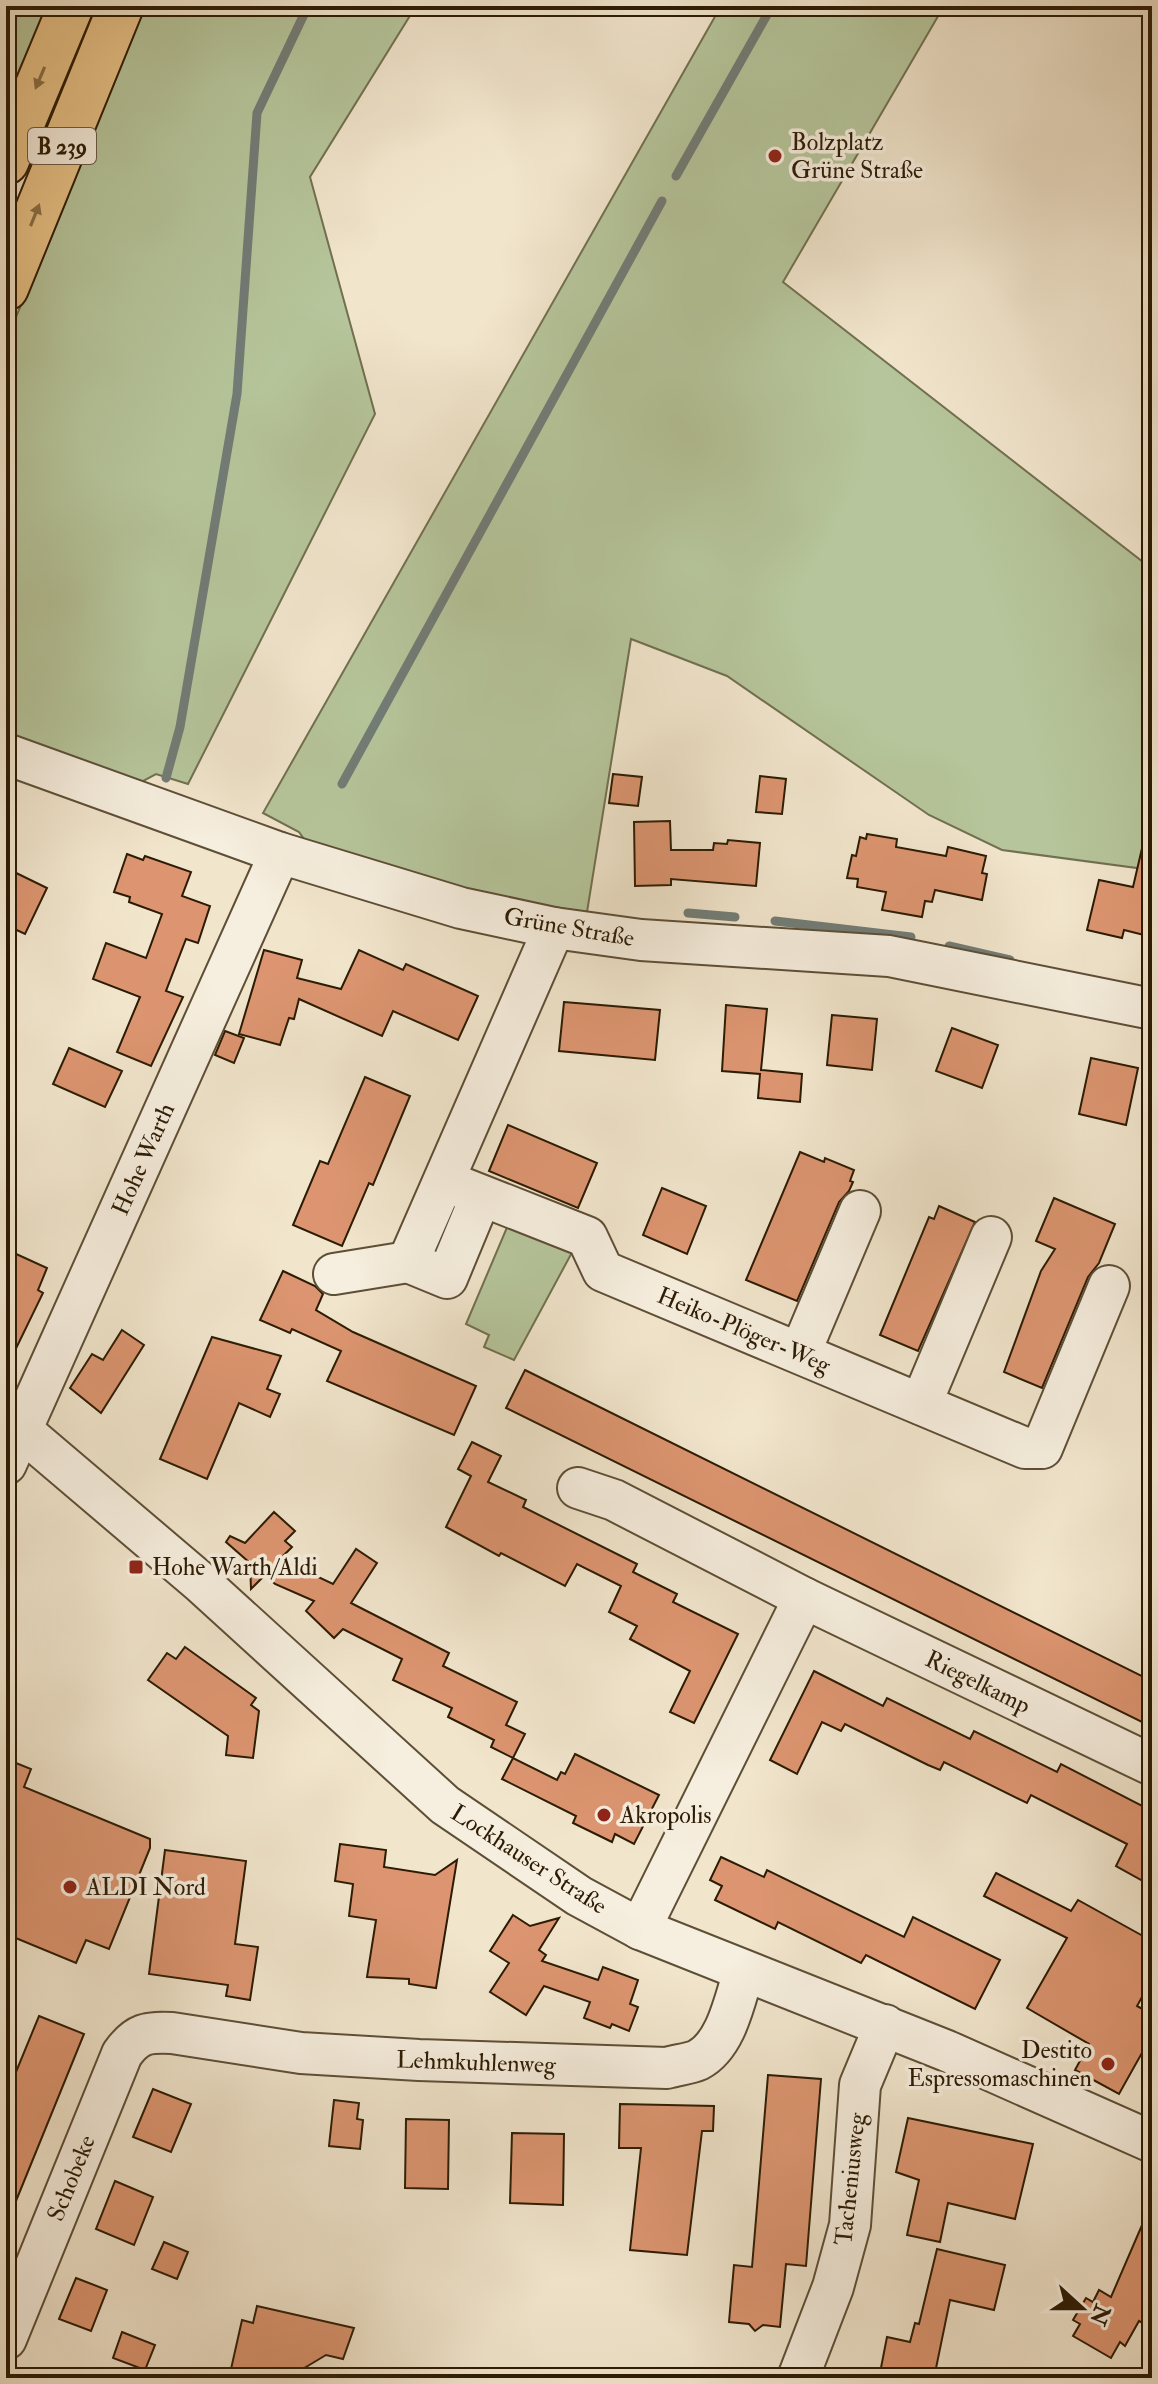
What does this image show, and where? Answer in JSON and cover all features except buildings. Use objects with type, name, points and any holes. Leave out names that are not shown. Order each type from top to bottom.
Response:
[{"type":"highway","name":"B 239","points":[[6,162],[71,6]]},
{"type":"highway","name":"B 239","points":[[6,288],[121,6]]},
{"type":"street","name":"Grüne Straße","points":[[6,754],[280,853],[461,908],[554,928],[641,940],[889,956],[1152,1009]]},
{"type":"street","name":"Hohe Warth","points":[[11,1436],[280,853]]},
{"type":"street","points":[[408,1262],[554,928]]},
{"type":"street","name":"Heiko-Plöger-Weg","points":[[445,1181],[587,1237],[603,1271],[1025,1448],[1042,1448],[1109,1286]]},
{"type":"street","points":[[334,1274],[408,1262],[447,1278],[481,1196]]},
{"type":"street","points":[[800,1353],[860,1211]]},
{"type":"street","points":[[921,1404],[991,1237]]},
{"type":"street","name":"Lockhauser Straße","points":[[11,1436],[200,1582],[445,1805],[579,1896],[640,1929],[885,2025],[1152,2142]]},
{"type":"street","name":"Riegelkamp","points":[[578,1488],[614,1500],[804,1598],[1152,1765]]},
{"type":"street","points":[[640,1929],[804,1598]]},
{"type":"street","name":"Lehmkuhlenweg","points":[[153,2032],[317,2054],[667,2068],[699,2059],[715,2044],[728,2019],[744,1971]]},
{"type":"street","name":"Tacheniusweg","points":[[798,2378],[833,2287],[850,2225],[860,2085],[885,2025]]},
{"type":"street","name":"Schobeke","points":[[6,2339],[122,2054],[133,2039],[153,2032]]},
{"type":"green space","points":[[6,6],[47,6],[6,102]]},
{"type":"green space","points":[[145,6],[416,6],[310,177],[375,414],[188,784],[156,774],[132,787],[6,740],[6,341]]},
{"type":"green space","points":[[721,6],[944,6],[783,282],[1152,569],[1152,870],[1002,850],[929,815],[727,676],[631,639],[587,912],[474,896],[309,846],[299,832],[263,813]]},
{"type":"green space","points":[[511,1218],[576,1245],[514,1360],[484,1347],[489,1335],[466,1324]]},
{"type":"waterway","points":[[166,778],[180,727],[237,394],[257,113],[308,6]]},
{"type":"waterway","points":[[676,176],[772,6]]},
{"type":"waterway","points":[[342,784],[662,201]]},
{"type":"waterway","points":[[688,913],[735,917]]},
{"type":"waterway","points":[[775,921],[911,937]]},
{"type":"waterway","points":[[949,946],[1010,960]]},
{"type":"place","name":"Bolzplatz Grüne Straße","points":[[775,156]]},
{"type":"place","name":"Hohe Warth/Aldi","points":[[136,1567]]},
{"type":"place","name":"Akropolis","points":[[604,1815]]},
{"type":"place","name":"ALDI Nord","points":[[70,1887]]},
{"type":"place","name":"Destito Espressomaschinen","points":[[1108,2064]]}]
